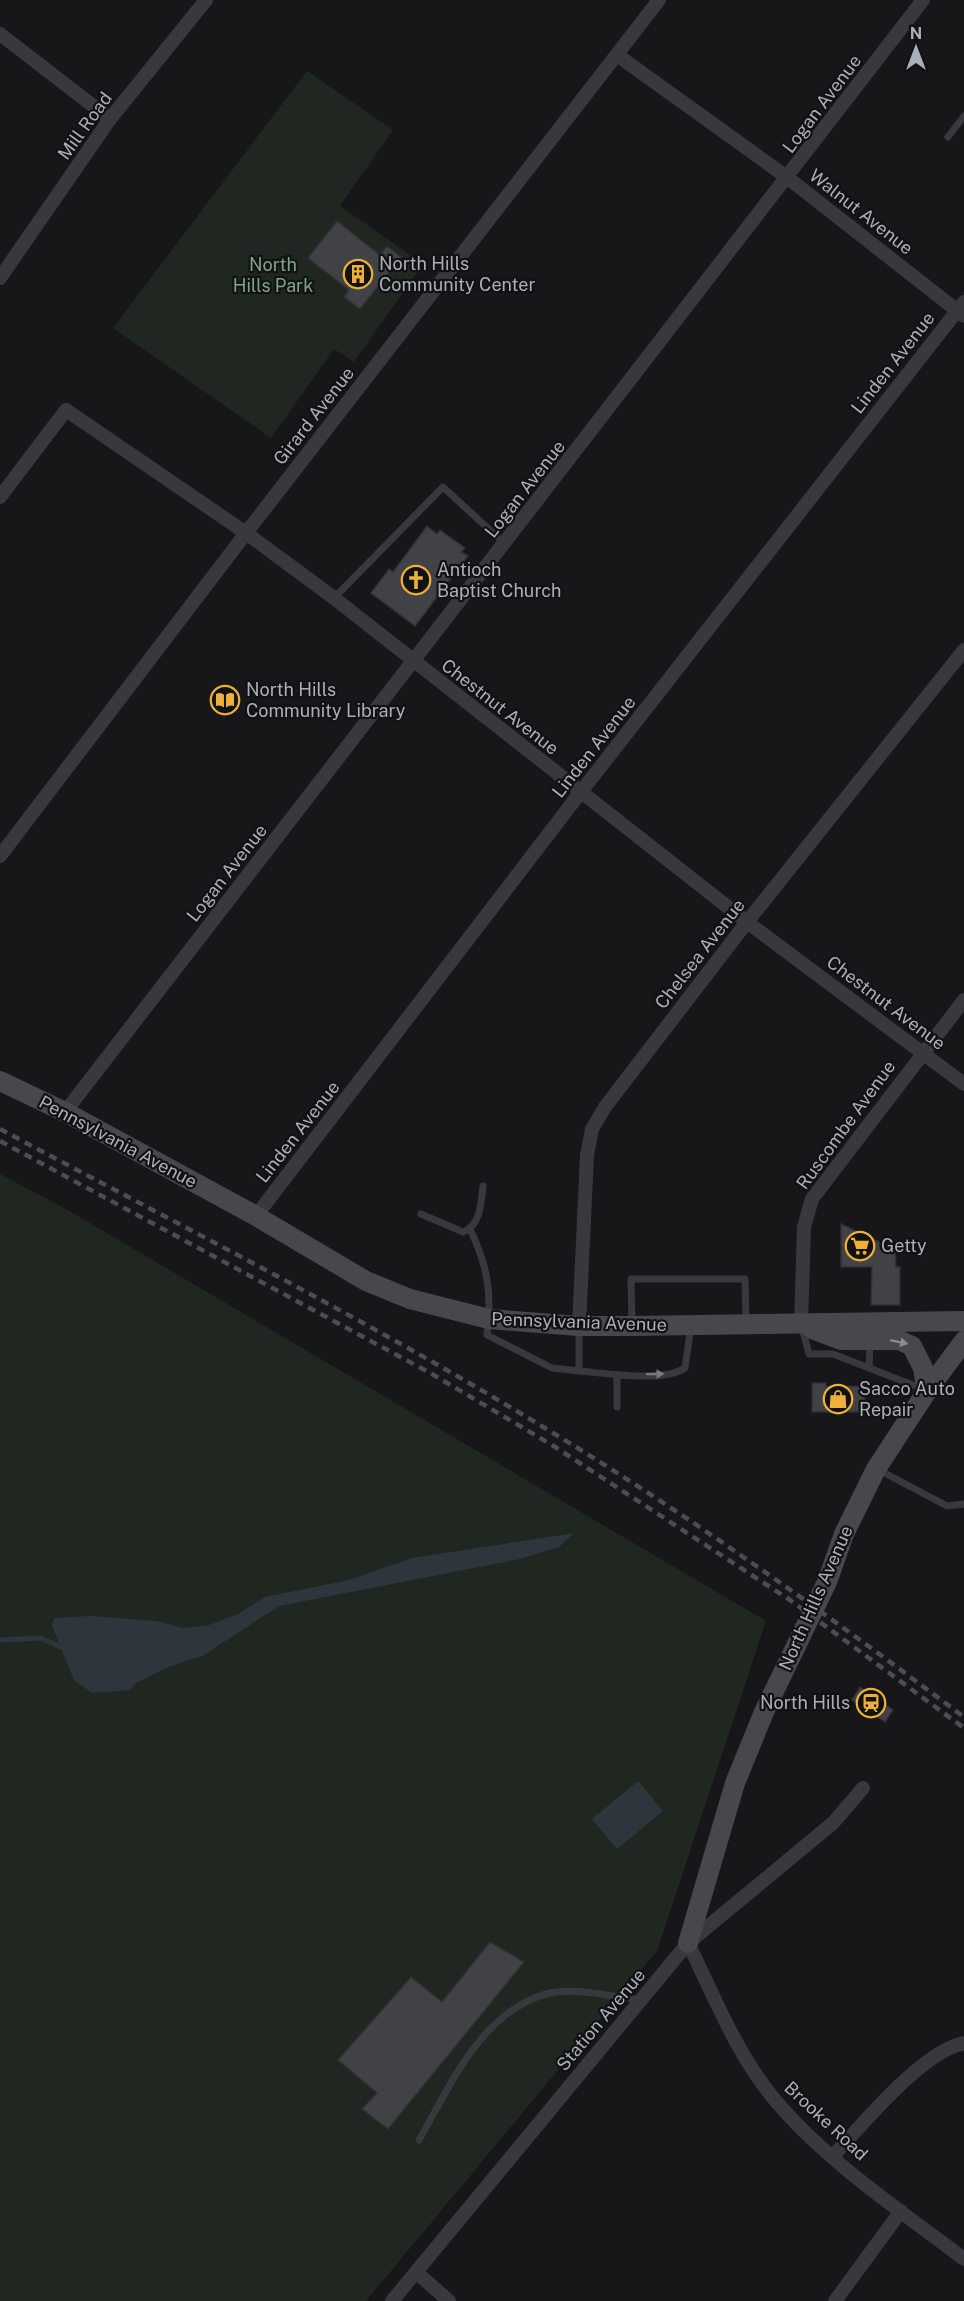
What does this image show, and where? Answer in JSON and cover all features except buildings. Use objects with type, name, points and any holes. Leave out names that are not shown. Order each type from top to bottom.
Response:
[{"type":"main road","name":"Pennsylvania Avenue","points":[[0,1082],[65,1112],[256,1216],[366,1281],[410,1299],[489,1319],[579,1326],[801,1325],[964,1321]]},
{"type":"main road","points":[[801,1325],[841,1340],[898,1340],[912,1346],[923,1368],[927,1391]]},
{"type":"main road","name":"North Hills Avenue","points":[[688,1943],[735,1783],[764,1712],[827,1582],[844,1534],[876,1469],[927,1391],[964,1341]]},
{"type":"street","name":"Mill Road","points":[[0,278],[110,119],[206,0]]},
{"type":"street","name":"Girard Avenue","points":[[0,856],[659,0]]},
{"type":"street","name":"Logan Avenue","points":[[65,1112],[788,178],[923,0]]},
{"type":"street","points":[[0,34],[110,119]]},
{"type":"street","name":"Walnut Avenue","points":[[617,55],[788,178],[962,310]]},
{"type":"street","name":"Linden Avenue","points":[[256,1216],[580,793],[962,310]]},
{"type":"street","name":"Chestnut Avenue","points":[[0,497],[66,410],[246,534],[334,598],[747,922],[964,1084]]},
{"type":"street","name":"Chelsea Avenue","points":[[579,1326],[587,1155],[592,1129],[605,1107],[747,922],[964,650]]},
{"type":"street","name":"Ruscombe Avenue","points":[[801,1325],[804,1227],[812,1199],[964,1000]]},
{"type":"street","name":"Station Avenue","points":[[392,2301],[688,1943],[833,1823],[863,1788]]},
{"type":"street","name":"Brooke Road","points":[[688,1943],[753,2070],[774,2099],[833,2156],[964,2259]]},
{"type":"street","points":[[833,2156],[902,2083],[944,2051],[964,2043]]},
{"type":"street","points":[[836,2301],[901,2211]]},
{"type":"street","points":[[416,2272],[449,2301]]},
{"type":"lane","points":[[948,137],[964,116]]},
{"type":"lane","points":[[334,598],[443,487],[505,544]]},
{"type":"lane","points":[[421,1214],[463,1232],[470,1229],[480,1214],[483,1186]]},
{"type":"lane","points":[[470,1229],[481,1253],[490,1292],[488,1335],[552,1368],[617,1375],[676,1374],[685,1368],[691,1326]]},
{"type":"lane","points":[[632,1326],[632,1279],[746,1279],[747,1325]]},
{"type":"lane","points":[[801,1325],[809,1354],[833,1354],[927,1391]]},
{"type":"lane","points":[[579,1326],[579,1371]]},
{"type":"lane","points":[[869,1368],[870,1340]]},
{"type":"lane","points":[[617,1375],[617,1407]]},
{"type":"lane","points":[[876,1469],[947,1506],[964,1504]]},
{"type":"lane","points":[[419,2140],[474,2045],[515,2007],[550,1993],[581,1993],[641,2000]]},
{"type":"green space","name":"North Hills Park","points":[[307,71],[393,130],[340,206],[423,264],[354,362],[334,349],[271,438],[113,328]]},
{"type":"green space","points":[[0,1174],[66,1209],[766,1621],[657,1951],[366,2301],[0,2301]]},
{"type":"shaded area","points":[[574,1533],[559,1547],[520,1559],[279,1606],[204,1655],[166,1668],[136,1683],[130,1690],[92,1693],[74,1680],[52,1626],[54,1618],[90,1616],[156,1621],[183,1628],[209,1625],[238,1614],[265,1597],[349,1580],[412,1558]]},
{"type":"shaded area","points":[[638,1781],[663,1811],[617,1849],[592,1819]]},
{"type":"waterway","points":[[0,1640],[41,1638],[63,1648]]},
{"type":"railway","points":[[0,1129],[351,1316],[558,1436],[662,1502],[764,1572],[865,1643],[964,1717]]},
{"type":"railway","points":[[0,1141],[432,1374],[552,1445],[790,1600],[964,1728]]},
{"type":"place","name":"North Hills Community Center","points":[[358,274]]},
{"type":"place","name":"Antioch Baptist Church","points":[[416,580]]},
{"type":"place","name":"North Hills Community Library","points":[[225,700]]},
{"type":"place","name":"Getty","points":[[860,1246]]},
{"type":"place","name":"Sacco Auto Repair","points":[[838,1399]]},
{"type":"place","name":"North Hills","points":[[871,1703]]}]
